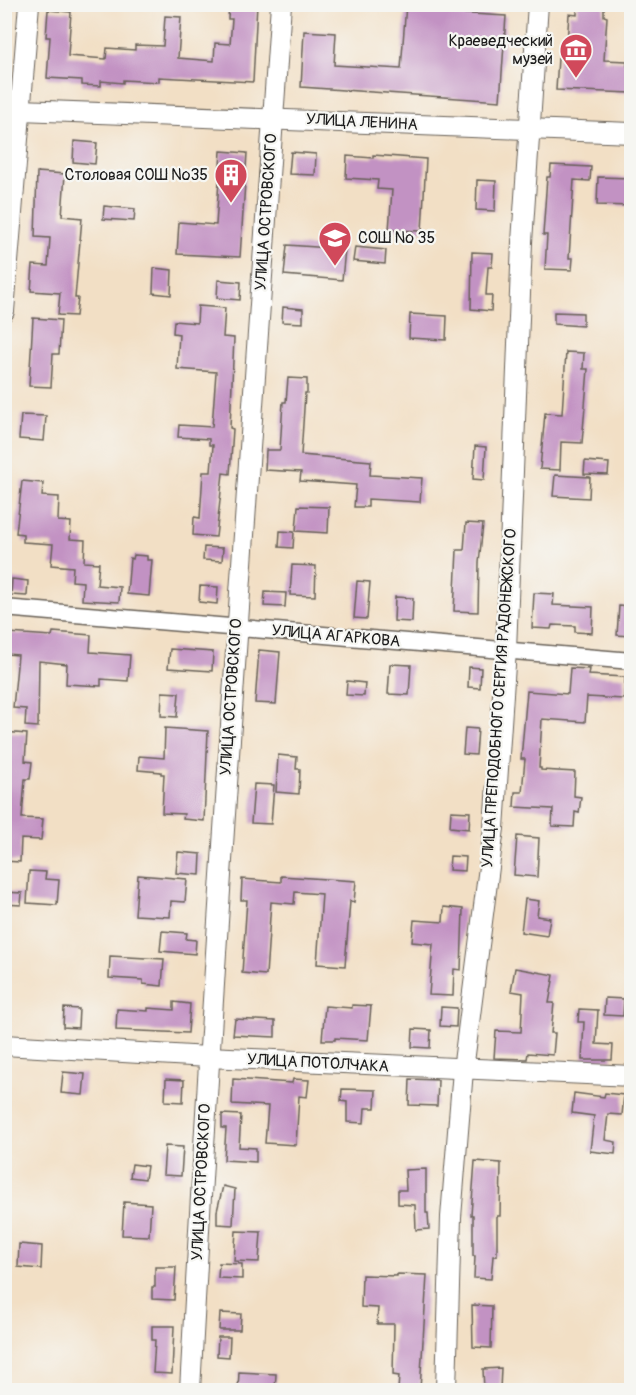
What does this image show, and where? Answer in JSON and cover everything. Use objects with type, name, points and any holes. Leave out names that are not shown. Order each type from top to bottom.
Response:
[{"type":"street","points":[[4,311],[29,4]]},
{"type":"street","name":"УЛИЦА ОСТРОВСКОГО","points":[[190,1390],[208,1057],[236,628],[281,4]]},
{"type":"street","name":"УЛИЦА ПРЕПОДОБНОГО СЕРГИЯ РАДОНЕЖСКОГО","points":[[446,1390],[451,1218],[463,1070],[494,828],[506,650],[522,242],[538,4]]},
{"type":"street","name":"УЛИЦА ЛЕНИНА","points":[[20,110],[632,133]]},
{"type":"street","name":"УЛИЦА АГАРКОВА","points":[[4,609],[632,661]]},
{"type":"street","name":"УЛИЦА ПОТОЛЧАКА","points":[[4,1045],[463,1070],[632,1076]]},
{"type":"building","points":[[229,4],[257,4],[253,82],[159,77],[159,82],[101,81],[101,86],[82,85],[82,80],[47,78],[50,37],[46,37],[48,10],[71,12],[68,56],[106,59],[107,48],[135,50],[135,45],[163,46],[165,16],[181,17],[178,58],[214,61],[215,43],[230,44],[232,19],[228,19]]},
{"type":"building","points":[[406,4],[456,4],[455,13],[506,16],[500,101],[301,87],[304,31],[336,33],[334,65],[401,69]]},
{"type":"building","points":[[577,4],[604,4],[604,16],[607,17],[604,60],[627,61],[627,66],[632,66],[632,93],[556,90],[558,58],[566,58],[569,14],[577,15]]},
{"type":"building","points":[[74,141],[97,143],[95,164],[73,162]]},
{"type":"building","name":"Столовая СОШ №35","points":[[221,151],[247,153],[240,257],[177,254],[179,222],[216,225]]},
{"type":"building","points":[[291,152],[316,154],[315,175],[289,174]]},
{"type":"building","points":[[373,155],[426,159],[422,231],[389,230],[392,190],[377,189],[378,180],[346,178],[347,156],[373,158]]},
{"type":"building","points":[[551,165],[591,167],[590,181],[574,180],[569,258],[573,258],[572,270],[545,269],[547,235],[543,235],[547,177],[550,177]]},
{"type":"building","points":[[37,172],[65,174],[62,216],[82,218],[75,298],[78,298],[76,316],[58,315],[60,293],[31,291],[33,265],[48,266],[50,238],[35,237]]},
{"type":"building","points":[[598,177],[632,178],[632,206],[597,205]]},
{"type":"building","points":[[477,180],[496,181],[495,211],[476,210]]},
{"type":"building","points":[[104,206],[135,209],[134,221],[103,219]]},
{"type":"building","points":[[287,245],[345,249],[342,280],[284,275]]},
{"type":"building","points":[[355,247],[386,250],[385,264],[353,261]]},
{"type":"building","points":[[472,252],[493,253],[492,267],[488,267],[486,295],[492,295],[491,311],[471,309]]},
{"type":"building","points":[[154,268],[172,270],[171,295],[153,293]]},
{"type":"building","points":[[218,280],[241,282],[240,300],[217,298]]},
{"type":"building","points":[[198,306],[225,308],[223,337],[234,338],[230,474],[223,473],[216,537],[193,535],[194,517],[200,518],[203,472],[211,472],[213,445],[209,445],[209,439],[178,437],[179,425],[212,427],[216,372],[177,369],[179,334],[173,333],[174,321],[197,323]]},
{"type":"building","points":[[283,307],[303,309],[303,323],[282,322]]},
{"type":"building","points":[[554,312],[583,313],[583,326],[554,324]]},
{"type":"building","points":[[410,314],[447,316],[446,340],[409,338]]},
{"type":"building","points":[[33,318],[61,320],[59,354],[53,354],[51,387],[29,386]]},
{"type":"building","points":[[566,352],[584,353],[583,369],[588,369],[582,443],[561,442],[560,470],[540,469],[545,413],[562,414]]},
{"type":"building","points":[[288,378],[307,379],[301,455],[371,461],[370,475],[422,478],[420,502],[368,499],[368,507],[354,507],[356,485],[300,481],[301,472],[265,470],[266,450],[280,450],[283,402],[286,402]]},
{"type":"building","points":[[21,415],[46,416],[44,441],[19,439]]},
{"type":"building","points":[[475,446],[486,447],[484,480],[473,479]]},
{"type":"building","points":[[585,461],[609,463],[608,475],[584,474]]},
{"type":"building","points":[[555,475],[590,477],[589,498],[553,496]]},
{"type":"building","points":[[22,481],[43,483],[42,496],[59,497],[58,521],[71,522],[70,539],[85,540],[84,562],[99,563],[97,585],[120,587],[119,602],[82,600],[83,582],[72,581],[73,567],[51,565],[53,544],[23,542],[23,534],[16,533]]},
{"type":"building","points":[[298,506],[329,507],[328,533],[296,531]]},
{"type":"building","points":[[466,523],[483,524],[478,612],[454,611],[457,550],[464,550]]},
{"type":"building","points":[[280,531],[294,532],[293,548],[279,547]]},
{"type":"building","points":[[204,547],[223,548],[222,561],[203,560]]},
{"type":"building","points":[[134,555],[147,556],[147,560],[152,560],[149,596],[127,594],[130,558],[133,559]]},
{"type":"building","points":[[292,565],[316,566],[315,596],[290,595]]},
{"type":"building","points":[[12,579],[28,581],[27,596],[11,595]]},
{"type":"building","points":[[357,581],[370,582],[367,619],[354,618]]},
{"type":"building","points":[[200,586],[218,587],[217,604],[199,602]]},
{"type":"building","points":[[265,592],[286,593],[285,607],[264,606]]},
{"type":"building","points":[[534,593],[554,594],[553,605],[593,607],[592,633],[575,632],[575,626],[552,625],[551,629],[532,628]]},
{"type":"building","points":[[395,597],[413,598],[412,622],[394,621]]},
{"type":"building","points":[[619,606],[631,607],[629,636],[617,635]]},
{"type":"building","points":[[53,632],[91,635],[90,652],[130,655],[128,681],[101,679],[101,686],[66,684],[67,664],[39,661],[38,727],[25,726],[26,709],[13,708],[18,655],[7,654],[9,633],[52,636]]},
{"type":"building","points":[[170,649],[213,652],[212,671],[168,668]]},
{"type":"building","points":[[259,650],[280,652],[276,704],[255,703]]},
{"type":"building","points":[[390,664],[411,665],[409,695],[388,694]]},
{"type":"building","points":[[469,667],[481,668],[480,688],[468,687]]},
{"type":"building","points":[[570,668],[589,669],[588,675],[625,677],[624,699],[587,697],[585,722],[542,719],[539,768],[575,772],[574,796],[581,797],[579,813],[575,812],[574,827],[552,826],[553,809],[514,807],[515,792],[522,792],[525,759],[521,759],[527,691],[568,694]]},
{"type":"building","points":[[347,681],[365,683],[364,696],[346,695]]},
{"type":"building","points":[[162,692],[179,693],[177,717],[161,716]]},
{"type":"building","points":[[165,728],[208,731],[204,821],[183,819],[184,814],[162,813],[164,774],[138,770],[139,756],[164,758]]},
{"type":"building","points":[[465,728],[478,729],[476,755],[463,754]]},
{"type":"building","points":[[4,732],[27,734],[25,761],[32,762],[30,779],[25,779],[22,818],[43,819],[41,840],[21,839],[20,862],[4,861]]},
{"type":"building","points":[[278,755],[297,757],[296,769],[300,769],[299,794],[276,792]]},
{"type":"building","points":[[254,784],[274,785],[271,824],[251,823]]},
{"type":"building","points":[[451,811],[470,812],[469,829],[450,827]]},
{"type":"building","points":[[517,836],[539,838],[537,877],[514,875]]},
{"type":"building","points":[[178,852],[201,854],[200,875],[176,873]]},
{"type":"building","points":[[450,856],[466,857],[465,871],[449,870]]},
{"type":"building","points":[[29,871],[46,872],[45,879],[59,880],[57,905],[27,903]]},
{"type":"building","points":[[138,875],[187,879],[185,902],[171,901],[170,917],[135,915]]},
{"type":"building","points":[[281,876],[356,881],[354,902],[350,901],[345,966],[317,964],[322,894],[295,892],[294,904],[271,902],[266,975],[242,973],[247,900],[241,900],[242,879],[281,882]]},
{"type":"building","points":[[4,892],[22,893],[21,905],[4,904]]},
{"type":"building","points":[[525,899],[539,901],[537,916],[550,918],[547,936],[521,932]]},
{"type":"building","points":[[444,907],[463,909],[461,970],[454,969],[453,996],[429,995],[433,944],[412,942],[414,920],[443,922]]},
{"type":"building","points":[[162,931],[187,933],[186,939],[196,940],[195,954],[160,951]]},
{"type":"building","points":[[110,956],[164,959],[162,986],[143,984],[143,980],[109,978]]},
{"type":"building","points":[[515,968],[554,975],[549,1003],[554,1003],[551,1033],[555,1033],[553,1055],[528,1053],[527,1059],[494,1058],[496,1031],[521,1032],[523,993],[511,991]]},
{"type":"building","points":[[605,998],[624,999],[623,1016],[604,1015]]},
{"type":"building","points":[[174,1002],[190,1004],[188,1033],[116,1030],[117,1009],[174,1010]]},
{"type":"building","points":[[352,1005],[371,1006],[368,1040],[335,1038],[335,1040],[322,1040],[325,1006],[352,1008]]},
{"type":"building","points":[[441,1007],[457,1008],[456,1027],[440,1026]]},
{"type":"building","points":[[64,1008],[79,1009],[78,1028],[63,1027]]},
{"type":"building","points":[[579,1009],[598,1010],[596,1044],[613,1045],[612,1060],[582,1060],[584,1022],[578,1022]]},
{"type":"building","points":[[235,1019],[275,1021],[275,1037],[233,1035]]},
{"type":"building","points":[[413,1029],[431,1030],[430,1048],[412,1047]]},
{"type":"building","points":[[63,1072],[85,1074],[83,1095],[61,1093]]},
{"type":"building","points":[[166,1079],[184,1080],[183,1102],[165,1101]]},
{"type":"building","points":[[233,1079],[292,1083],[293,1079],[309,1080],[307,1097],[299,1096],[296,1145],[265,1143],[268,1106],[232,1104]]},
{"type":"building","points":[[410,1079],[438,1080],[437,1106],[409,1105]]},
{"type":"building","points":[[342,1089],[376,1090],[375,1108],[365,1108],[364,1123],[347,1122],[347,1102],[341,1101]]},
{"type":"building","points":[[574,1093],[604,1097],[605,1093],[624,1095],[622,1115],[608,1114],[605,1140],[616,1142],[615,1154],[590,1151],[594,1116],[572,1113]]},
{"type":"building","points":[[222,1114],[241,1115],[239,1147],[256,1148],[256,1162],[224,1160],[226,1128],[222,1128]]},
{"type":"building","points":[[165,1146],[183,1147],[181,1176],[163,1175]]},
{"type":"building","points":[[475,1161],[501,1163],[497,1256],[493,1256],[491,1279],[474,1278],[475,1256],[473,1256],[473,1215],[471,1215]]},
{"type":"building","points":[[132,1164],[147,1166],[145,1179],[130,1177]]},
{"type":"building","points":[[426,1169],[426,1213],[428,1213],[429,1229],[416,1230],[415,1205],[398,1204],[398,1190],[406,1190],[405,1170]]},
{"type":"building","points":[[223,1186],[235,1189],[233,1225],[217,1224],[217,1211]]},
{"type":"building","points":[[124,1202],[151,1204],[149,1236],[122,1235]]},
{"type":"building","points":[[236,1231],[261,1232],[259,1262],[234,1261]]},
{"type":"building","points":[[19,1244],[42,1246],[41,1269],[18,1267]]},
{"type":"building","points":[[219,1263],[242,1264],[242,1279],[218,1278]]},
{"type":"building","points":[[155,1267],[176,1267],[174,1300],[152,1299],[152,1287],[155,1287]]},
{"type":"building","points":[[397,1274],[427,1275],[420,1390],[398,1390],[399,1376],[393,1375],[394,1324],[377,1324],[378,1308],[361,1307],[362,1275],[397,1276]]},
{"type":"building","points":[[472,1305],[492,1306],[491,1348],[473,1347]]},
{"type":"building","points":[[220,1313],[241,1314],[240,1330],[219,1330]]},
{"type":"building","points":[[152,1326],[174,1326],[172,1374],[153,1373],[155,1340],[152,1340]]},
{"type":"building","points":[[218,1337],[230,1337],[229,1357],[217,1356]]},
{"type":"building","points":[[501,1368],[500,1390],[484,1390],[483,1369]]},
{"type":"building","points":[[239,1372],[276,1374],[275,1390],[238,1390]]},
{"type":"place","name":"Краеведческий музей","points":[[576,79]]},
{"type":"place","name":"Столовая СОШ №35","points":[[231,204]]},
{"type":"place","name":"СОШ № 35","points":[[335,267]]}]
